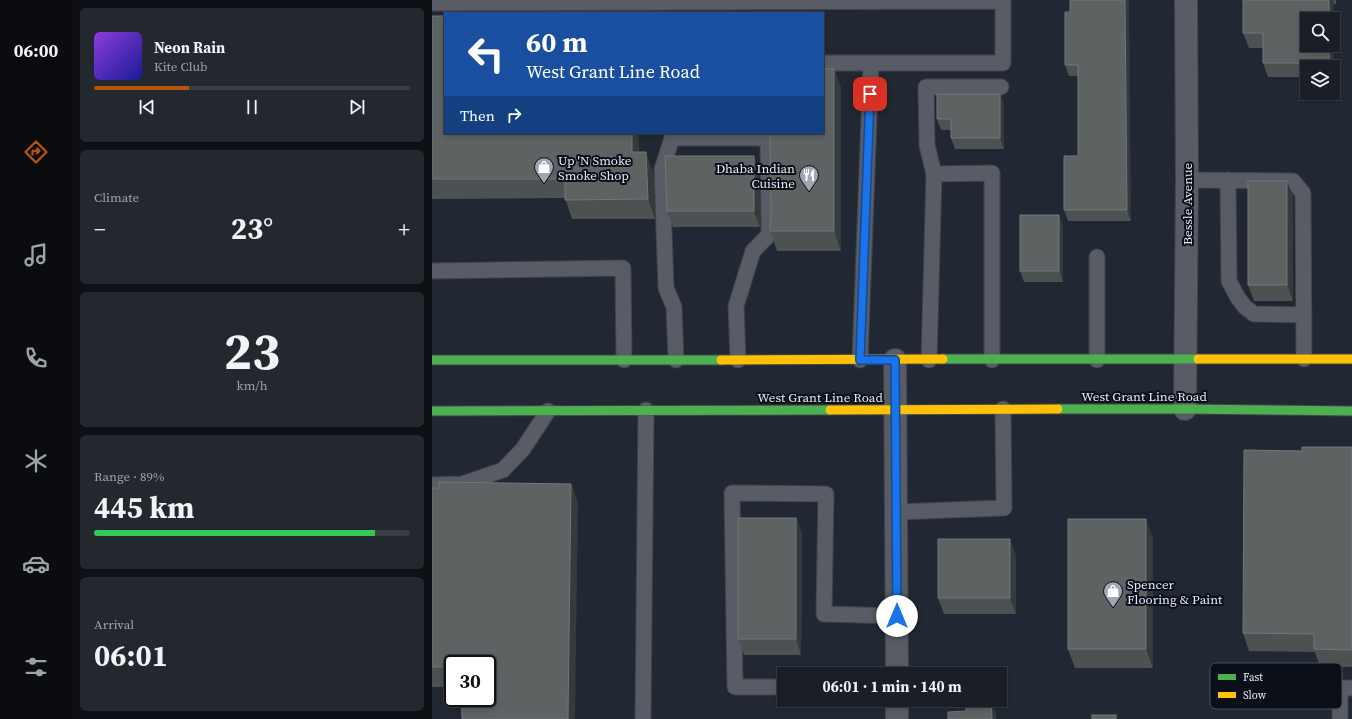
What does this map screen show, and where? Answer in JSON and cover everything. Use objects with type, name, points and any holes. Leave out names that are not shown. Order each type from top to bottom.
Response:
[{"type":"main road","points":[[432,360],[1352,359]]},
{"type":"main road","name":"West Grant Line Road","points":[[432,411],[1185,408],[1352,411]]},
{"type":"street","name":"Bessle Avenue","points":[[1185,408],[1187,180],[1186,0]]},
{"type":"street","points":[[895,360],[897,667]]},
{"type":"street","points":[[897,707],[897,719]]},
{"type":"lane","points":[[432,3],[655,8],[1003,1],[1003,63],[824,62]]},
{"type":"lane","points":[[860,360],[871,63]]},
{"type":"lane","points":[[929,360],[934,174],[927,146],[926,87],[1001,88]]},
{"type":"lane","points":[[676,360],[674,307],[666,288],[662,169],[672,138],[768,138],[770,234],[753,251],[736,306],[738,360]]},
{"type":"lane","points":[[934,174],[992,173],[992,360]]},
{"type":"lane","points":[[1187,180],[1293,181],[1303,193],[1304,359]]},
{"type":"lane","points":[[1228,180],[1229,281],[1238,298],[1245,307],[1254,314],[1304,315]]},
{"type":"lane","points":[[1096,257],[1096,360]]},
{"type":"lane","points":[[432,271],[624,268],[624,360]]},
{"type":"lane","points":[[896,512],[1004,508],[1003,409]]},
{"type":"lane","points":[[643,719],[646,410]]},
{"type":"lane","points":[[432,485],[462,484],[504,470],[524,449],[548,411]]},
{"type":"lane","points":[[777,687],[735,687],[732,493],[826,494],[824,614],[897,616]]},
{"type":"building","points":[[1070,0],[1125,0],[1127,210],[1064,210],[1064,156],[1078,156],[1078,65],[1065,65],[1065,12],[1070,12]]},
{"type":"building","points":[[1243,0],[1329,0],[1329,12],[1300,12],[1300,52],[1329,52],[1329,60],[1300,60],[1300,63],[1263,63],[1263,33],[1243,33]]},
{"type":"building","points":[[432,16],[444,16],[444,134],[632,134],[632,152],[646,152],[648,199],[565,200],[565,179],[432,179]]},
{"type":"building","name":"Dhaba Indian Cuisine","points":[[824,69],[834,69],[834,231],[770,231],[770,134],[824,134]]},
{"type":"building","points":[[937,94],[1000,94],[1000,138],[951,138],[951,119],[937,119]]},
{"type":"building","points":[[665,156],[754,156],[754,211],[667,211]]},
{"type":"building","points":[[1248,181],[1287,181],[1287,285],[1248,285]]},
{"type":"building","points":[[1020,215],[1059,215],[1059,271],[1020,271]]},
{"type":"building","points":[[1302,447],[1352,447],[1352,650],[1314,649],[1314,634],[1243,633],[1244,450],[1302,451]]},
{"type":"building","points":[[439,482],[571,484],[568,719],[462,719],[461,707],[496,707],[496,655],[444,655],[444,667],[432,667],[432,488],[439,488]]},
{"type":"building","points":[[738,518],[796,518],[796,639],[738,639]]},
{"type":"building","points":[[1068,519],[1146,519],[1146,649],[1068,649]]},
{"type":"building","points":[[938,539],[1010,539],[1010,598],[938,598]]},
{"type":"building","points":[[966,707],[991,707],[992,719],[948,719],[948,712],[966,711]]},
{"type":"building","points":[[1092,715],[1116,715],[1116,719],[1092,719]]},
{"type":"traffic: fast","points":[[943,359],[1198,359]]},
{"type":"traffic: fast","points":[[432,360],[721,360]]},
{"type":"traffic: fast","points":[[1058,409],[1352,411]]},
{"type":"traffic: fast","points":[[432,411],[830,410]]},
{"type":"traffic: slow","points":[[721,360],[943,359]]},
{"type":"traffic: slow","points":[[1198,359],[1352,359]]},
{"type":"traffic: slow","points":[[830,410],[1058,409]]},
{"type":"place","name":"Up 'N Smoke Smoke Shop","points":[[544,184]]},
{"type":"place","name":"Dhaba Indian Cuisine","points":[[809,192]]},
{"type":"place","name":"Spencer Flooring & Paint","points":[[1113,608]]},
{"type":"route","points":[[870,94],[860,360],[895,360],[897,616]]}]
